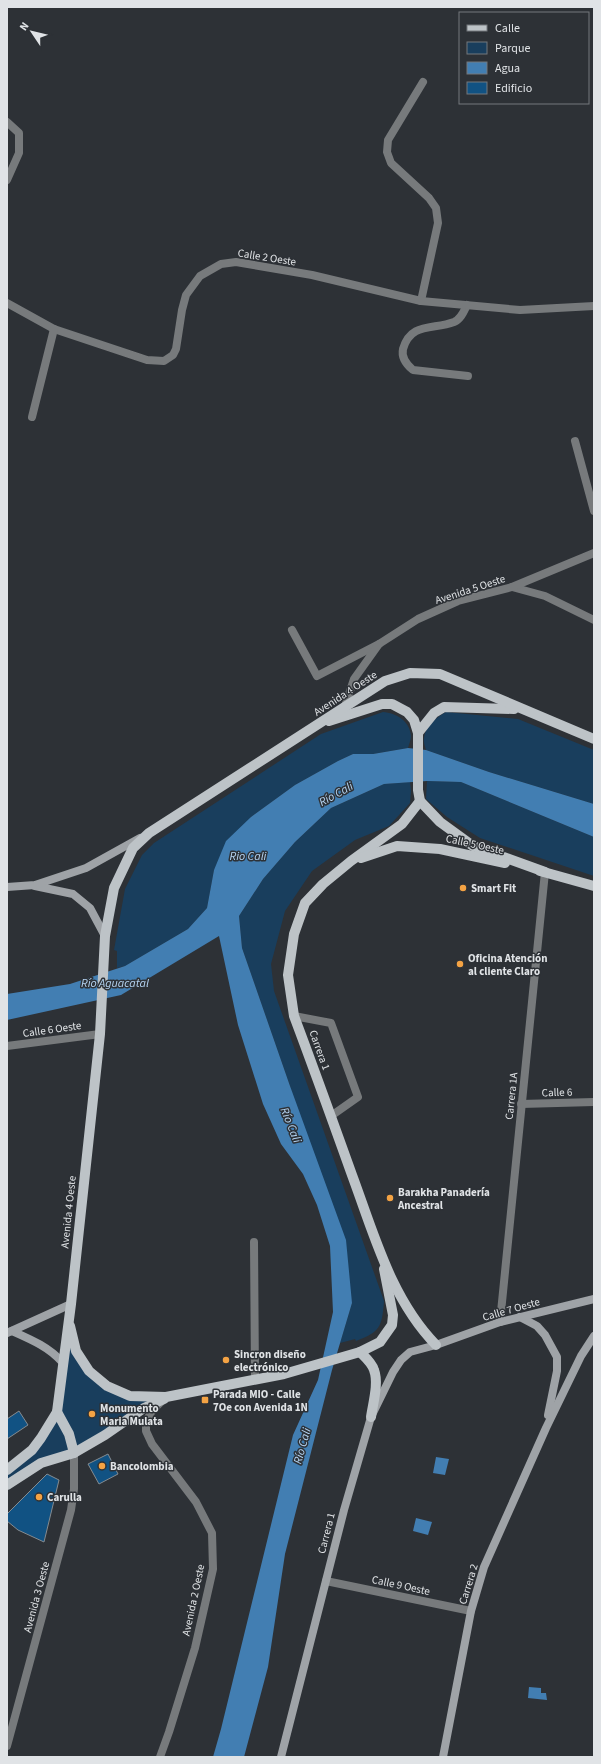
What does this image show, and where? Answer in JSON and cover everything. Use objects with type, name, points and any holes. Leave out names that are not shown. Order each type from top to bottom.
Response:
[{"type":"main road","name":"Avenida 4 Oeste","points":[[7,1470],[32,1450],[57,1412],[62,1362],[71,1304],[100,1034],[105,936],[114,888],[133,848],[149,833],[345,706],[385,681],[410,673],[440,674],[594,739]]},
{"type":"main road","points":[[314,727],[373,706],[392,704],[407,712],[414,720],[418,737],[418,790],[420,801],[440,822],[473,846],[545,872]]},
{"type":"main road","points":[[418,737],[434,713],[444,707],[520,709]]},
{"type":"main road","name":"Carrera 1","points":[[383,1260],[294,1016],[288,975],[294,934],[305,903],[323,884],[351,861],[402,824],[420,801]]},
{"type":"main road","name":"Calle 5 Oeste","points":[[351,861],[397,846],[440,849],[545,872],[594,886]]},
{"type":"main road","points":[[71,1304],[70,1328],[76,1351],[89,1371],[107,1386],[130,1396],[166,1397],[284,1374],[356,1354],[380,1342],[392,1325],[393,1315],[392,1302],[383,1260]]},
{"type":"main road","points":[[383,1260],[408,1309],[424,1332],[436,1344]]},
{"type":"main road","points":[[356,1354],[367,1359],[374,1370],[375,1383],[371,1417]]},
{"type":"main road","points":[[7,1485],[41,1463],[74,1452],[105,1435],[144,1408],[166,1397]]},
{"type":"main road","points":[[57,1412],[69,1434],[74,1452]]},
{"type":"street","points":[[421,300],[438,223],[436,208],[430,198],[391,163],[387,152],[388,140],[423,82]]},
{"type":"street","points":[[7,122],[19,133],[19,153],[7,180]]},
{"type":"street","name":"Calle 2 Oeste","points":[[7,303],[54,329],[147,360],[164,361],[173,355],[176,350],[182,310],[186,295],[200,276],[221,264],[236,262],[312,275],[421,300],[520,310],[594,306]]},
{"type":"street","points":[[467,305],[463,314],[456,322],[414,332],[406,339],[402,353],[406,365],[413,370],[468,376]]},
{"type":"street","points":[[32,417],[54,329]]},
{"type":"street","points":[[575,441],[594,511]]},
{"type":"street","name":"Avenida 5 Oeste","points":[[345,706],[354,679],[379,644],[418,619],[458,601],[512,587],[594,553]]},
{"type":"street","points":[[512,587],[545,596],[594,620]]},
{"type":"street","points":[[292,630],[317,676],[379,644]]},
{"type":"street","name":"Avenida 4 Oeste","points":[[7,887],[35,885],[86,868],[149,833]]},
{"type":"street","name":"Carrera 1A","points":[[500,1322],[545,872]]},
{"type":"street","name":"Avenida 4 Oeste","points":[[35,885],[73,894],[90,908],[105,936]]},
{"type":"street","points":[[294,1016],[331,1023],[358,1097],[331,1116]]},
{"type":"street","name":"Calle 6 Oeste","points":[[7,1046],[100,1034]]},
{"type":"street","name":"Calle 6","points":[[521,1104],[594,1102]]},
{"type":"street","points":[[254,1242],[255,1379]]},
{"type":"street","name":"Calle 7 Oeste","points":[[436,1344],[500,1322],[594,1299]]},
{"type":"street","points":[[10,1332],[71,1304]]},
{"type":"street","name":"Carrera 2","points":[[520,1317],[537,1326],[546,1335],[557,1357],[557,1371],[546,1428]]},
{"type":"street","points":[[10,1332],[37,1342],[50,1350],[62,1362]]},
{"type":"street","name":"Carrera 2","points":[[443,1757],[471,1611],[484,1567],[546,1428],[593,1340]]},
{"type":"street","name":"Carrera 1","points":[[281,1757],[344,1510],[371,1417],[392,1372],[401,1360],[410,1352],[436,1344]]},
{"type":"street","name":"Avenida 2 Oeste","points":[[160,1757],[195,1648],[213,1569],[212,1533],[196,1502],[152,1444],[146,1431],[146,1421],[152,1411],[166,1397]]},
{"type":"street","name":"Avenida 3 Oeste","points":[[7,1746],[71,1510],[74,1489],[74,1452]]},
{"type":"street","name":"Calle 9 Oeste","points":[[326,1581],[471,1611]]},
{"type":"green space","points":[[383,712],[397,716],[408,726],[411,736],[408,748],[373,754],[353,754],[295,785],[251,817],[214,870],[207,908],[188,929],[125,966],[117,968],[117,951],[114,950],[125,889],[142,855],[154,843],[321,734]]},
{"type":"green space","points":[[446,712],[518,719],[594,750],[594,804],[489,772],[426,750],[424,739],[429,726],[435,719]]},
{"type":"green space","points":[[427,781],[461,782],[594,837],[594,876],[480,838],[447,817],[426,799]]},
{"type":"green space","points":[[410,782],[410,803],[389,826],[355,840],[312,871],[285,911],[271,964],[274,991],[384,1301],[381,1323],[375,1331],[370,1335],[356,1341],[355,1339],[340,1343],[352,1303],[290,1086],[242,948],[239,916],[263,879],[295,842],[331,808],[384,784]]},
{"type":"green space","points":[[70,1328],[89,1371],[130,1396],[166,1397],[105,1435],[41,1463],[7,1485],[7,1470],[32,1450],[57,1412]]},
{"type":"water","name":"Rio Cali","points":[[408,748],[426,750],[489,772],[594,804],[594,837],[461,782],[427,781],[384,784],[331,808],[295,842],[263,879],[239,916],[242,948],[346,1240],[352,1303],[332,1370],[285,1554],[268,1667],[244,1757],[213,1757],[293,1435],[318,1380],[333,1312],[330,1246],[317,1205],[303,1174],[281,1144],[263,1104],[238,1025],[219,936],[121,995],[7,1020],[7,994],[70,984],[125,966],[188,929],[207,908],[214,870],[226,841],[251,817],[295,785],[353,754],[373,754]]},
{"type":"water","points":[[436,1457],[449,1459],[445,1475],[433,1473]]},
{"type":"water","points":[[416,1518],[432,1522],[428,1535],[413,1531]]},
{"type":"water","points":[[529,1687],[541,1688],[541,1693],[546,1693],[547,1700],[528,1698]]},
{"type":"building","points":[[19,1411],[28,1425],[7,1439],[7,1419]]},
{"type":"building","points":[[108,1454],[118,1474],[99,1484],[88,1464]]},
{"type":"building","name":"Carulla","points":[[47,1474],[59,1480],[44,1542],[18,1530],[7,1521],[7,1514]]},
{"type":"place","name":"Smart Fit","points":[[463,888]]},
{"type":"place","name":"Oficina Atención al cliente Claro","points":[[460,964]]},
{"type":"place","name":"Barakha Panadería Ancestral","points":[[390,1198]]},
{"type":"place","name":"Sincron diseño electrónico","points":[[226,1360]]},
{"type":"place","name":"Parada MIO - Calle 7Oe con Avenida 1N","points":[[205,1400]]},
{"type":"place","name":"Monumento Maria Mulata","points":[[92,1414]]},
{"type":"place","name":"Bancolombia","points":[[102,1466]]},
{"type":"place","name":"Carulla","points":[[39,1497]]},
{"type":"water label","name":"Río Cali","points":[[336,794]]},
{"type":"water label","name":"Río Aguacatal","points":[[115,983]]},
{"type":"water label","name":"Río Cali","points":[[291,1125]]},
{"type":"water label","name":"Río Cali","points":[[302,1446]]}]
